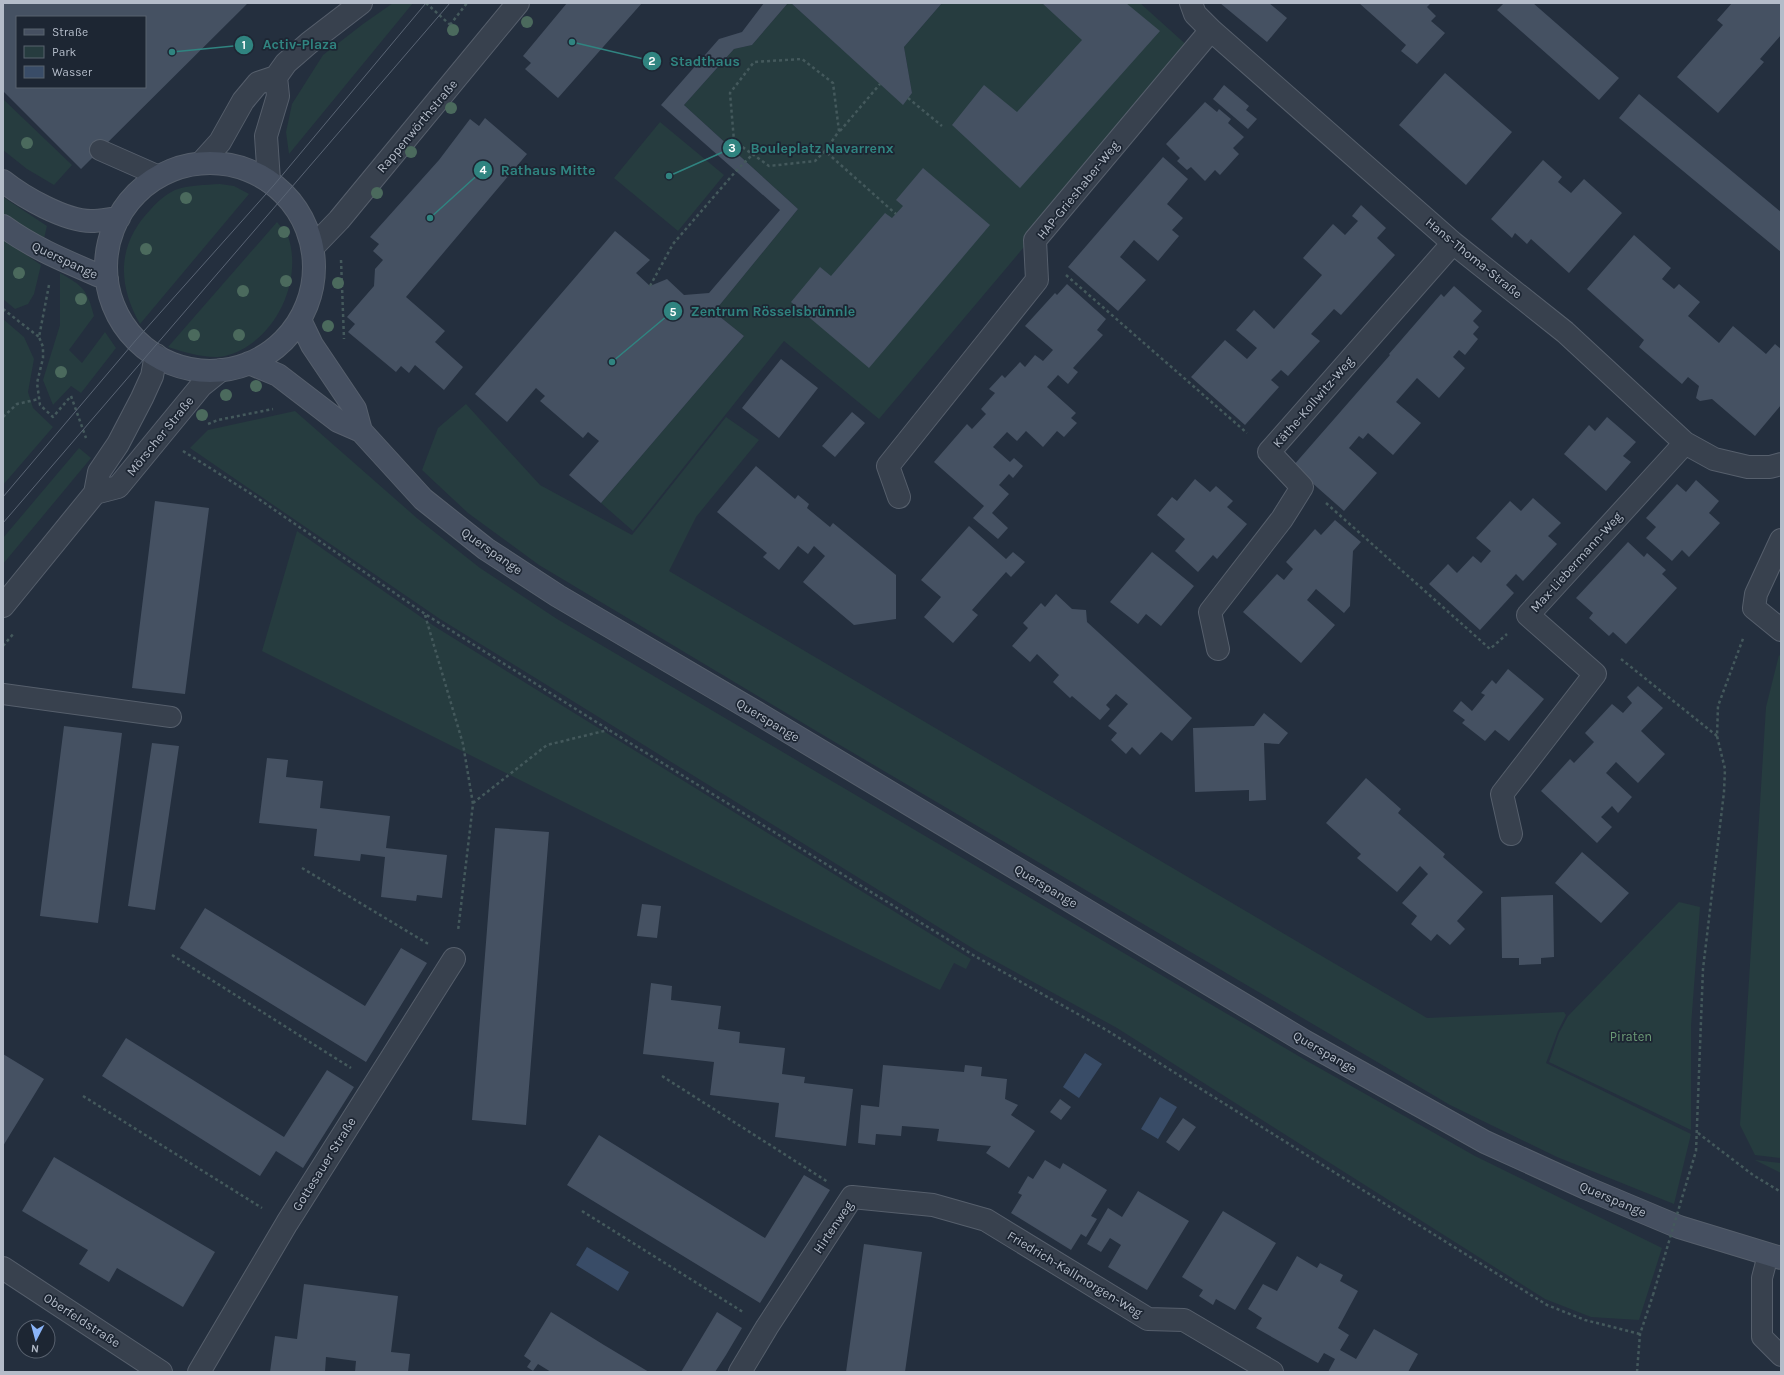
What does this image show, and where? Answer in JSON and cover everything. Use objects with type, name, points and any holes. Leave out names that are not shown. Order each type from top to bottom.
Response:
[{"type":"main road","points":[[201,163],[219,163],[237,166],[254,172],[269,181],[286,195],[295,206],[306,225],[313,247],[315,265],[313,284],[308,303],[300,320],[286,338],[269,352],[249,363],[221,370],[187,368],[171,363],[156,355],[136,340],[126,327],[115,307],[107,279],[106,264],[108,248],[119,218],[136,194],[160,176],[173,170],[201,163]]},
{"type":"main road","points":[[3,181],[31,200],[59,214],[90,221],[119,218]]},
{"type":"main road","name":"Querspange","points":[[3,226],[19,238],[53,257],[107,279]]},
{"type":"main road","points":[[300,320],[312,345],[355,409],[362,431]]},
{"type":"main road","points":[[249,363],[278,375],[338,421],[362,431]]},
{"type":"main road","name":"Querspange","points":[[362,431],[423,499],[486,549],[558,596],[759,714],[1304,1041],[1485,1142],[1679,1228],[1775,1257]]},
{"type":"street","points":[[201,163],[220,142],[251,90],[258,83],[276,77],[286,63],[309,43],[361,3]]},
{"type":"street","name":"Rappenwörthstraße","points":[[313,247],[339,220],[518,3]]},
{"type":"street","name":"Hans-Thoma-Straße","points":[[1191,3],[1195,14],[1211,30],[1453,243],[1565,332],[1685,443],[1714,459],[1748,468],[1770,467],[1781,464]]},
{"type":"street","name":"HAP-Grieshaber-Weg","points":[[899,496],[888,466],[1037,280],[1035,240],[1211,30]]},
{"type":"street","points":[[269,181],[266,136],[278,96],[276,77]]},
{"type":"street","name":"Käthe-Kollwitz-Weg","points":[[1302,487],[1269,452],[1453,243]]},
{"type":"street","name":"Mörscher Straße","points":[[3,606],[95,493],[99,472],[122,437],[152,376],[156,355]]},
{"type":"street","name":"Mörscher Straße","points":[[95,493],[118,487],[201,386],[221,370]]},
{"type":"street","name":"Max-Liebermann-Weg","points":[[1595,674],[1528,615],[1685,443]]},
{"type":"street","points":[[1218,649],[1210,612],[1282,519],[1302,487]]},
{"type":"street","points":[[1781,540],[1756,594],[1754,608],[1781,630]]},
{"type":"street","points":[[1511,834],[1502,794],[1595,674]]},
{"type":"street","name":"Gottesauer Straße","points":[[198,1372],[287,1223],[454,959]]},
{"type":"street","name":"Hirtenweg","points":[[740,1372],[767,1327],[852,1197],[933,1204],[986,1220]]},
{"type":"street","name":"Friedrich-Kallmorgen-Weg","points":[[986,1220],[1148,1319],[1184,1320],[1272,1372]]},
{"type":"street","name":"Oberfeldstraße","points":[[3,1268],[161,1372]]},
{"type":"lane","points":[[100,150],[160,176]]},
{"type":"lane","points":[[3,694],[171,717]]},
{"type":"lane","points":[[1775,1257],[1762,1278],[1762,1337],[1781,1356]]},
{"type":"path","points":[[426,3],[450,24],[473,58]]},
{"type":"path","points":[[450,24],[467,3]]},
{"type":"path","points":[[840,131],[833,83],[802,59],[754,62],[730,93],[734,141],[769,166],[815,161],[880,84]]},
{"type":"path","points":[[908,98],[942,126]]},
{"type":"path","points":[[825,151],[896,214]]},
{"type":"path","points":[[650,286],[673,244],[752,154]]},
{"type":"path","points":[[339,220],[344,339],[342,346]]},
{"type":"path","points":[[1036,262],[1056,266],[1269,452]]},
{"type":"path","points":[[39,337],[49,284]]},
{"type":"path","points":[[3,309],[39,337],[43,346],[43,358],[37,383],[40,405],[53,417],[71,396],[87,443]]},
{"type":"path","points":[[3,417],[17,404],[39,399]]},
{"type":"path","points":[[202,427],[218,420],[274,409]]},
{"type":"path","points":[[178,448],[253,495],[425,614],[609,730],[973,955],[1108,1031],[1547,1305],[1584,1320],[1640,1334]]},
{"type":"path","points":[[1302,487],[1317,495],[1490,649],[1528,615]]},
{"type":"path","points":[[1637,1372],[1640,1334],[1696,1151],[1698,1132],[1703,969],[1724,792],[1725,769],[1717,736],[1718,706],[1754,608]]},
{"type":"path","points":[[302,868],[454,959],[473,804],[463,744],[425,614]]},
{"type":"path","points":[[1595,674],[1619,657],[1717,736]]},
{"type":"path","points":[[473,804],[547,745],[609,730]]},
{"type":"path","points":[[172,955],[375,1083]]},
{"type":"path","points":[[662,1076],[852,1197]]},
{"type":"path","points":[[83,1096],[287,1223]]},
{"type":"path","points":[[1698,1132],[1753,1175],[1781,1192]]},
{"type":"path","points":[[582,1211],[767,1327]]},
{"type":"green space","points":[[393,3],[413,3],[289,154],[286,132],[292,104],[323,55]]},
{"type":"green space","points":[[788,3],[791,3],[903,104],[912,93],[904,47],[942,3],[1140,3],[1191,49],[879,419],[784,341],[633,531],[601,503],[744,336],[714,312],[798,209],[684,105],[734,49],[752,45]]},
{"type":"green space","points":[[3,99],[72,165],[54,185],[27,169],[3,150]]},
{"type":"green space","points":[[660,122],[724,175],[678,231],[614,178]]},
{"type":"green space","points":[[220,184],[234,186],[249,194],[140,324],[132,309],[127,294],[124,279],[124,264],[132,236],[140,222],[153,206],[175,190],[191,186]]},
{"type":"green space","points":[[3,197],[47,226],[43,243],[3,215]]},
{"type":"green space","points":[[277,222],[288,236],[292,254],[292,273],[288,291],[280,309],[270,325],[257,339],[242,349],[225,356],[204,356],[168,347]]},
{"type":"green space","points":[[3,239],[41,265],[34,294],[28,304],[15,309],[3,299]]},
{"type":"green space","points":[[60,273],[74,281],[83,289],[89,300],[94,316],[69,350],[82,363],[105,332],[116,348],[81,393],[71,386],[53,405],[43,380],[60,325]]},
{"type":"green space","points":[[3,319],[24,337],[34,359],[28,392],[33,408],[53,427],[3,485]]},
{"type":"green space","points":[[466,404],[540,485],[632,535],[726,417],[759,440],[696,517],[669,571],[1427,1018],[1564,1012],[1566,1015],[1558,1031],[1546,1063],[1691,1134],[1674,1204],[1557,1157],[1450,1105],[828,738],[539,565],[468,513],[422,470],[438,428]]},
{"type":"green space","points":[[295,411],[418,519],[480,568],[557,619],[1307,1061],[1475,1156],[1662,1248],[1639,1320],[1591,1317],[1545,1299],[1117,1028],[977,951],[440,619],[190,448],[208,430]]},
{"type":"green space","points":[[79,448],[91,458],[3,564],[3,538]]},
{"type":"green space","points":[[297,531],[434,626],[971,959],[966,969],[954,963],[940,990],[262,651]]},
{"type":"green space","points":[[1779,655],[1781,657],[1781,1158],[1755,1155],[1740,1125],[1766,707]]},
{"type":"green space","name":"Piraten","points":[[1679,902],[1700,907],[1691,1026],[1691,1130],[1549,1062],[1559,1033],[1568,1016]]},
{"type":"green space","points":[[1755,1160],[1781,1163],[1781,1173]]},
{"type":"water","points":[[1085,1053],[1102,1064],[1079,1098],[1063,1087]]},
{"type":"water","points":[[1160,1097],[1177,1107],[1158,1139],[1141,1129]]},
{"type":"water","points":[[587,1247],[629,1272],[618,1291],[576,1265]]},
{"type":"building","points":[[3,3],[248,3],[81,169],[3,91]]},
{"type":"building","points":[[567,3],[642,3],[558,98],[525,69],[531,63],[523,56]]},
{"type":"building","points":[[764,3],[788,3],[752,45],[734,49],[684,105],[798,209],[714,312],[744,336],[601,503],[569,475],[599,441],[588,432],[583,438],[540,401],[545,396],[536,388],[507,422],[475,394],[615,231],[650,260],[636,273],[650,286],[667,279],[684,295],[709,293],[780,210],[661,105],[719,39],[742,32]]},
{"type":"building","points":[[791,3],[942,3],[904,47],[912,93],[903,105]]},
{"type":"building","points":[[1042,3],[1126,3],[1160,31],[1020,188],[952,125],[984,85],[1017,112],[1082,40]]},
{"type":"building","points":[[1220,3],[1269,3],[1287,18],[1267,42]]},
{"type":"building","points":[[1359,3],[1431,3],[1427,7],[1436,16],[1431,21],[1445,33],[1417,64],[1401,51],[1406,45]]},
{"type":"building","points":[[1504,3],[1533,3],[1619,78],[1599,100],[1497,10]]},
{"type":"building","points":[[1732,3],[1781,3],[1781,35],[1760,59],[1764,62],[1718,113],[1677,77],[1723,25],[1717,20]]},
{"type":"building","points":[[1445,73],[1512,132],[1466,185],[1399,125]]},
{"type":"building","points":[[1224,85],[1249,106],[1246,110],[1257,119],[1248,129],[1213,99]]},
{"type":"building","points":[[1639,94],[1781,212],[1781,252],[1619,118]]},
{"type":"building","points":[[1205,102],[1217,112],[1219,109],[1231,119],[1228,123],[1244,137],[1233,148],[1239,154],[1220,175],[1215,170],[1205,181],[1191,167],[1187,170],[1177,161],[1180,158],[1166,144]]},
{"type":"building","points":[[485,118],[527,154],[406,297],[445,331],[435,342],[463,367],[444,390],[415,365],[409,373],[401,366],[396,372],[348,332],[355,324],[347,317],[374,286],[375,269],[383,260],[373,251],[379,244],[370,237],[439,160],[470,119],[479,126]]},
{"type":"building","points":[[1163,157],[1188,179],[1167,204],[1183,218],[1172,230],[1179,236],[1158,261],[1134,240],[1120,257],[1146,280],[1118,311],[1068,267]]},
{"type":"building","points":[[1543,160],[1562,177],[1558,182],[1571,193],[1584,179],[1622,213],[1569,273],[1531,239],[1527,244],[1515,233],[1512,238],[1491,219]]},
{"type":"building","points":[[923,168],[990,225],[869,368],[791,302],[820,267],[831,276],[885,213],[892,218],[903,206],[896,200]]},
{"type":"building","points":[[1361,205],[1386,228],[1377,238],[1395,255],[1341,315],[1334,309],[1311,334],[1320,341],[1288,376],[1281,370],[1271,380],[1279,387],[1245,425],[1191,377],[1225,340],[1247,359],[1257,348],[1236,330],[1254,310],[1274,329],[1322,275],[1303,258],[1333,224],[1345,235],[1358,221],[1352,216]]},
{"type":"building","points":[[1634,235],[1671,268],[1662,279],[1674,289],[1679,284],[1700,302],[1688,316],[1719,343],[1733,326],[1766,354],[1775,344],[1781,349],[1781,405],[1755,436],[1712,399],[1700,401],[1696,398],[1699,386],[1688,377],[1682,384],[1639,347],[1644,340],[1587,289]]},
{"type":"building","points":[[1067,284],[1106,319],[1097,330],[1103,335],[1073,368],[1078,372],[1068,384],[1058,375],[1047,387],[1076,413],[1071,418],[1077,423],[1064,437],[1057,431],[1043,447],[1026,431],[1017,441],[1007,432],[993,447],[1010,462],[1014,458],[1023,466],[1013,478],[1009,474],[999,485],[1009,494],[992,513],[1008,528],[998,539],[973,518],[984,506],[934,462],[967,424],[972,429],[986,414],[981,409],[995,393],[989,389],[1002,375],[1005,378],[1020,362],[1025,367],[1035,355],[1043,361],[1053,350],[1025,326],[1055,293],[1057,295]]},
{"type":"building","points":[[1454,286],[1482,311],[1473,321],[1479,327],[1473,334],[1478,339],[1465,355],[1459,350],[1453,357],[1465,368],[1439,398],[1417,378],[1396,402],[1421,423],[1393,455],[1368,433],[1363,439],[1359,436],[1349,448],[1377,473],[1344,511],[1293,466],[1441,294],[1444,297]]},
{"type":"building","points":[[781,359],[818,388],[779,438],[742,408]]},
{"type":"building","points":[[852,412],[865,423],[835,457],[822,446]]},
{"type":"building","points":[[1607,417],[1636,442],[1623,456],[1631,462],[1606,491],[1564,454],[1589,425],[1595,431]]},
{"type":"building","points":[[756,466],[795,499],[798,495],[809,504],[807,508],[830,527],[833,523],[896,575],[896,619],[854,625],[803,582],[825,556],[814,546],[808,554],[798,546],[779,570],[763,557],[767,553],[717,512]]},
{"type":"building","points":[[1195,479],[1210,492],[1216,486],[1233,501],[1227,507],[1247,524],[1217,559],[1213,555],[1198,572],[1175,551],[1185,539],[1157,515],[1172,497],[1177,501]]},
{"type":"building","points":[[1696,480],[1719,501],[1709,513],[1720,523],[1689,557],[1682,550],[1672,561],[1646,538],[1656,527],[1646,518],[1677,484],[1686,492]]},
{"type":"building","points":[[1533,498],[1561,523],[1548,536],[1557,544],[1523,581],[1516,574],[1506,585],[1514,593],[1480,630],[1429,584],[1448,564],[1457,573],[1473,556],[1481,563],[1491,551],[1476,538],[1510,501],[1521,511]]},
{"type":"building","points":[[155,501],[209,508],[185,694],[132,688]]},
{"type":"building","points":[[1335,520],[1361,542],[1353,551],[1350,606],[1344,613],[1316,589],[1307,600],[1335,625],[1301,663],[1243,612],[1277,574],[1284,580],[1293,569],[1286,562],[1315,529],[1321,535]]},
{"type":"building","points":[[969,526],[1006,559],[1013,552],[1025,562],[1011,577],[1006,572],[972,610],[978,615],[953,643],[924,617],[941,597],[921,580]]},
{"type":"building","points":[[1628,542],[1644,557],[1647,553],[1666,570],[1662,574],[1677,588],[1626,644],[1613,632],[1609,636],[1589,618],[1593,613],[1576,598]]},
{"type":"building","points":[[1152,552],[1194,586],[1161,626],[1146,614],[1138,624],[1110,602]]},
{"type":"building","points":[[1056,594],[1072,609],[1086,610],[1087,622],[1192,718],[1172,741],[1161,732],[1140,755],[1132,747],[1126,754],[1111,740],[1117,733],[1108,726],[1128,704],[1116,694],[1106,705],[1110,709],[1100,720],[1072,696],[1070,698],[1053,682],[1059,675],[1037,654],[1030,662],[1012,646],[1028,628],[1023,623],[1041,603],[1045,607]]},
{"type":"building","points":[[1508,669],[1544,699],[1509,741],[1495,730],[1485,741],[1462,723],[1465,720],[1453,711],[1461,701],[1472,711],[1485,695],[1481,693],[1492,680],[1496,684]]},
{"type":"building","points":[[1638,686],[1663,708],[1641,731],[1665,754],[1638,783],[1616,762],[1606,773],[1632,797],[1618,813],[1612,806],[1601,817],[1612,827],[1597,843],[1541,791],[1570,759],[1574,763],[1594,742],[1585,733],[1612,704],[1623,713],[1632,703],[1627,697]]},
{"type":"building","points":[[1264,713],[1288,733],[1279,744],[1264,743],[1266,800],[1249,801],[1249,790],[1195,792],[1193,728],[1254,726]]},
{"type":"building","points":[[64,726],[122,733],[98,923],[40,916]]},
{"type":"building","points":[[152,743],[179,746],[155,910],[128,906]]},
{"type":"building","points":[[267,758],[288,760],[286,777],[323,781],[320,808],[390,816],[386,848],[447,855],[442,898],[417,895],[416,901],[381,897],[385,857],[361,854],[360,861],[314,856],[317,829],[259,823]]},
{"type":"building","points":[[1366,778],[1401,809],[1398,813],[1445,854],[1443,857],[1483,892],[1457,921],[1465,929],[1450,945],[1437,934],[1431,941],[1411,924],[1417,916],[1402,903],[1428,874],[1420,866],[1397,892],[1357,858],[1361,854],[1326,823]]},
{"type":"building","points":[[495,828],[549,832],[526,1125],[472,1120]]},
{"type":"building","points":[[1582,852],[1629,893],[1601,923],[1555,883]]},
{"type":"building","points":[[1553,895],[1554,957],[1541,958],[1541,964],[1519,965],[1519,958],[1502,958],[1501,897]]},
{"type":"building","points":[[642,904],[661,906],[657,938],[637,936]]},
{"type":"building","points":[[205,908],[365,1006],[401,948],[427,963],[366,1062],[180,948]]},
{"type":"building","points":[[651,983],[672,986],[671,1000],[721,1006],[718,1029],[740,1032],[739,1043],[785,1048],[782,1074],[805,1077],[804,1083],[853,1089],[846,1146],[775,1137],[779,1103],[710,1095],[714,1062],[643,1054]]},
{"type":"building","points":[[126,1038],[284,1137],[327,1070],[354,1087],[303,1168],[276,1151],[260,1176],[102,1076]]},
{"type":"building","points":[[3,1054],[44,1079],[3,1146]]},
{"type":"building","points":[[883,1065],[964,1072],[965,1065],[982,1067],[981,1076],[1007,1079],[1005,1099],[1018,1105],[1011,1115],[1035,1131],[1009,1168],[986,1153],[991,1146],[937,1141],[939,1129],[902,1126],[901,1136],[876,1134],[875,1145],[858,1143],[861,1105],[879,1107]]},
{"type":"building","points":[[1060,1099],[1071,1107],[1061,1120],[1050,1112]]},
{"type":"building","points":[[1183,1118],[1196,1127],[1179,1151],[1166,1142]]},
{"type":"building","points":[[599,1135],[765,1238],[804,1175],[830,1190],[760,1303],[567,1185]]},
{"type":"building","points":[[54,1157],[215,1252],[183,1307],[117,1268],[109,1282],[79,1264],[88,1250],[22,1211]]},
{"type":"building","points":[[1045,1160],[1060,1169],[1063,1163],[1107,1190],[1091,1216],[1097,1219],[1086,1237],[1081,1234],[1071,1250],[1011,1213],[1022,1195],[1018,1193],[1028,1176],[1033,1179]]},
{"type":"building","points":[[1138,1191],[1189,1221],[1147,1290],[1108,1267],[1121,1245],[1110,1238],[1101,1252],[1087,1244],[1108,1208],[1122,1217]]},
{"type":"building","points":[[1223,1211],[1276,1243],[1235,1310],[1216,1299],[1213,1305],[1199,1296],[1203,1290],[1182,1277]]},
{"type":"building","points":[[864,1244],[922,1252],[905,1372],[846,1372]]},
{"type":"building","points":[[1297,1256],[1317,1268],[1320,1263],[1343,1275],[1340,1281],[1358,1291],[1338,1328],[1349,1335],[1340,1350],[1356,1359],[1374,1329],[1418,1354],[1408,1372],[1328,1372],[1335,1359],[1324,1353],[1318,1363],[1256,1328],[1262,1318],[1248,1309],[1263,1284],[1277,1291]]},
{"type":"building","points":[[304,1284],[398,1296],[391,1352],[410,1354],[408,1372],[355,1372],[356,1361],[326,1357],[325,1372],[270,1372],[275,1336],[297,1339]]},
{"type":"building","points":[[551,1312],[649,1372],[551,1372],[538,1364],[533,1371],[527,1367],[531,1361],[524,1356]]},
{"type":"building","points":[[717,1312],[742,1328],[726,1355],[715,1372],[681,1372]]},
{"type":"tram line","points":[[3,497],[136,340],[274,185],[426,3]]},
{"type":"tram line","points":[[3,523],[450,3]]},
{"type":"place","name":"Stadthaus","points":[[572,42]]},
{"type":"place","name":"Activ-Plaza","points":[[172,52]]},
{"type":"place","name":"Bouleplatz Navarrenx","points":[[669,176]]},
{"type":"place","name":"Rathaus Mitte","points":[[430,218]]},
{"type":"place","name":"Zentrum Rösselsbrünnle","points":[[612,362]]}]
